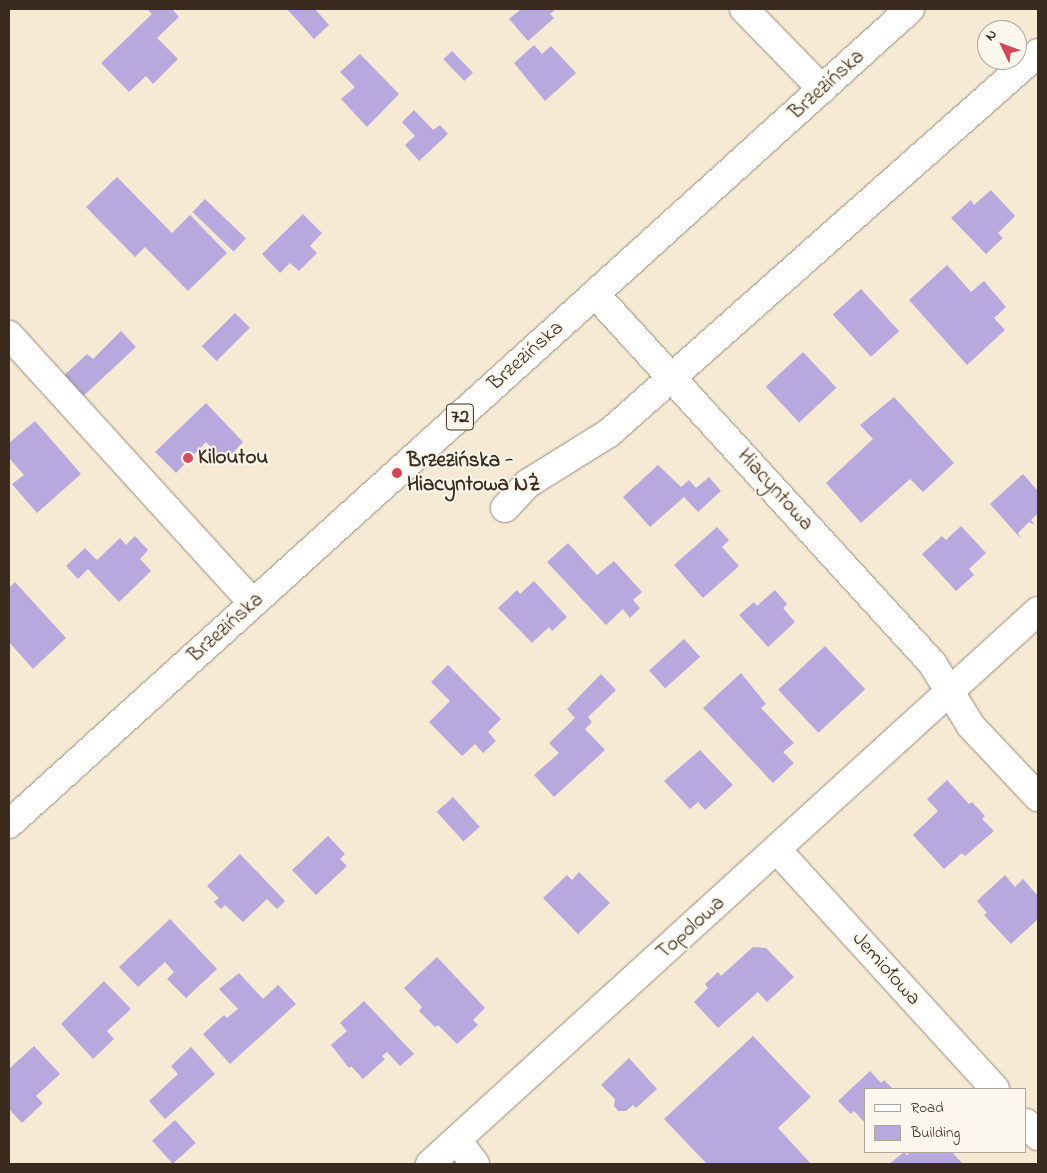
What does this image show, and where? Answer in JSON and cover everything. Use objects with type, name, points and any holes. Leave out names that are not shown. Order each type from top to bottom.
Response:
[{"type":"street","points":[[744,9],[822,89]]},
{"type":"street","name":"Brzezińska","points":[[9,824],[910,9]]},
{"type":"street","points":[[505,508],[534,479],[609,433],[1038,53]]},
{"type":"street","name":"Hiacyntowa","points":[[595,294],[672,376],[932,663],[951,691]]},
{"type":"street","points":[[9,335],[254,603]]},
{"type":"street","name":"Topolowa","points":[[430,1164],[1038,611]]},
{"type":"street","points":[[951,691],[971,726],[1038,797]]},
{"type":"street","name":"Jemiołowa","points":[[777,850],[994,1088]]},
{"type":"street","points":[[1027,1124],[1038,1136]]},
{"type":"street","points":[[457,1140],[476,1164]]},
{"type":"building","points":[[147,9],[172,9],[179,17],[157,38],[178,59],[153,84],[146,76],[129,92],[101,63],[152,14]]},
{"type":"building","points":[[287,9],[315,9],[329,25],[314,39]]},
{"type":"building","points":[[521,9],[556,9],[550,14],[554,18],[528,41],[509,19]]},
{"type":"building","points":[[534,45],[542,54],[551,46],[576,73],[545,101],[514,63]]},
{"type":"building","points":[[452,51],[473,73],[464,81],[443,59]]},
{"type":"building","points":[[360,54],[399,94],[367,127],[341,99],[355,87],[340,72]]},
{"type":"building","points":[[414,110],[433,130],[440,125],[448,134],[419,161],[405,145],[415,136],[402,122]]},
{"type":"building","points":[[117,177],[172,233],[190,215],[227,253],[188,291],[145,247],[135,257],[86,207]]},
{"type":"building","points":[[991,190],[1015,216],[998,233],[1003,238],[986,254],[951,218],[971,200],[974,205]]},
{"type":"building","points":[[205,199],[246,239],[233,252],[192,212]]},
{"type":"building","points":[[303,214],[322,233],[310,246],[317,253],[299,271],[290,263],[280,273],[262,254]]},
{"type":"building","points":[[947,265],[971,292],[984,281],[1006,307],[994,318],[1005,330],[967,365],[909,300]]},
{"type":"building","points":[[861,289],[899,331],[871,357],[833,314]]},
{"type":"building","points":[[235,313],[250,328],[217,361],[202,346]]},
{"type":"building","points":[[121,331],[136,347],[79,400],[60,379],[87,354],[93,359]]},
{"type":"building","points":[[803,352],[836,388],[799,423],[766,387]]},
{"type":"building","points":[[894,397],[954,463],[923,492],[910,479],[861,523],[826,483],[873,439],[860,425]]},
{"type":"building","points":[[206,403],[243,442],[225,461],[206,442],[176,473],[155,452]]},
{"type":"building","points":[[35,421],[81,474],[37,513],[12,484],[24,475],[9,458],[9,443]]},
{"type":"building","points":[[658,465],[681,487],[689,480],[696,488],[709,477],[721,491],[698,512],[684,497],[650,527],[623,497]]},
{"type":"building","points":[[1023,474],[1038,491],[1038,513],[1031,520],[1035,525],[1029,522],[1018,533],[1021,539],[990,504]]},
{"type":"building","points":[[961,526],[986,553],[969,569],[974,575],[956,591],[922,554],[942,536],[946,540]]},
{"type":"building","points":[[717,527],[729,540],[722,547],[739,566],[703,598],[674,565]]},
{"type":"building","points":[[135,536],[148,550],[140,559],[151,571],[119,602],[88,569],[78,579],[66,566],[85,548],[97,560],[120,538],[126,545]]},
{"type":"building","points":[[568,543],[597,575],[614,561],[642,592],[633,600],[640,608],[630,618],[623,609],[606,625],[547,562]]},
{"type":"building","points":[[534,581],[567,617],[552,631],[549,627],[532,643],[498,608],[517,590],[520,594]]},
{"type":"building","points":[[15,582],[66,638],[33,669],[9,642],[9,588]]},
{"type":"building","points":[[775,590],[787,604],[783,608],[795,622],[768,647],[739,615],[754,602],[757,606]]},
{"type":"building","points":[[684,639],[700,657],[665,688],[649,670]]},
{"type":"building","points":[[825,646],[865,689],[818,733],[778,690]]},
{"type":"building","points":[[448,665],[501,719],[488,732],[496,741],[483,753],[475,744],[462,756],[429,722],[450,701],[431,682]]},
{"type":"building","points":[[741,673],[766,704],[761,708],[794,743],[783,752],[794,763],[773,783],[703,708]]},
{"type":"building","points":[[601,674],[616,690],[588,717],[592,722],[585,729],[605,750],[554,797],[534,775],[559,753],[549,743],[575,718],[567,709]]},
{"type":"building","points":[[700,750],[733,785],[705,810],[698,802],[690,809],[664,781]]},
{"type":"building","points":[[947,780],[969,804],[972,802],[985,816],[982,819],[994,831],[965,856],[962,853],[944,869],[913,835],[938,811],[927,799]]},
{"type":"building","points":[[453,797],[480,827],[463,841],[437,812]]},
{"type":"building","points":[[328,836],[345,854],[340,859],[347,866],[316,895],[292,870]]},
{"type":"building","points":[[240,854],[285,901],[277,909],[267,899],[243,922],[225,905],[221,909],[214,902],[219,898],[207,886]]},
{"type":"building","points":[[579,872],[610,903],[578,934],[543,898],[567,875],[572,880]]},
{"type":"building","points":[[1005,875],[1015,887],[1023,879],[1038,896],[1038,919],[1011,944],[984,915],[987,913],[977,901]]},
{"type":"building","points":[[170,919],[217,969],[186,998],[167,979],[174,972],[165,962],[138,987],[119,967]]},
{"type":"building","points":[[753,947],[766,948],[794,977],[767,1002],[758,992],[718,1028],[694,1002],[708,988],[705,984],[718,972],[721,976]]},
{"type":"building","points":[[437,957],[485,1008],[473,1020],[478,1025],[457,1044],[438,1025],[435,1027],[419,1011],[422,1007],[404,988]]},
{"type":"building","points":[[239,973],[263,999],[278,985],[296,1004],[230,1064],[203,1034],[224,1015],[227,1018],[238,1009],[219,989]]},
{"type":"building","points":[[104,981],[131,1009],[107,1031],[114,1039],[93,1059],[61,1024]]},
{"type":"building","points":[[364,1001],[414,1054],[400,1066],[387,1052],[382,1056],[385,1059],[363,1079],[351,1066],[349,1068],[331,1045],[347,1031],[340,1023]]},
{"type":"building","points":[[753,1036],[811,1097],[778,1128],[811,1164],[707,1164],[664,1119]]},
{"type":"building","points":[[34,1046],[60,1074],[36,1096],[43,1103],[22,1123],[9,1109],[9,1069]]},
{"type":"building","points":[[191,1047],[215,1074],[165,1119],[149,1101],[178,1074],[171,1066]]},
{"type":"building","points":[[629,1058],[657,1089],[636,1108],[633,1105],[626,1111],[618,1111],[614,1106],[615,1099],[601,1085]]},
{"type":"building","points":[[870,1071],[881,1083],[884,1080],[892,1088],[864,1088],[864,1122],[854,1111],[851,1114],[838,1101]]},
{"type":"building","points":[[175,1120],[196,1143],[173,1164],[152,1141]]},
{"type":"building","points":[[903,1153],[907,1155],[909,1153],[953,1153],[962,1163],[889,1164]]},
{"type":"place","name":"Kiloutou","points":[[188,458]]},
{"type":"place","name":"Brzezińska - Hiacyntowa NŻ","points":[[397,473]]}]
